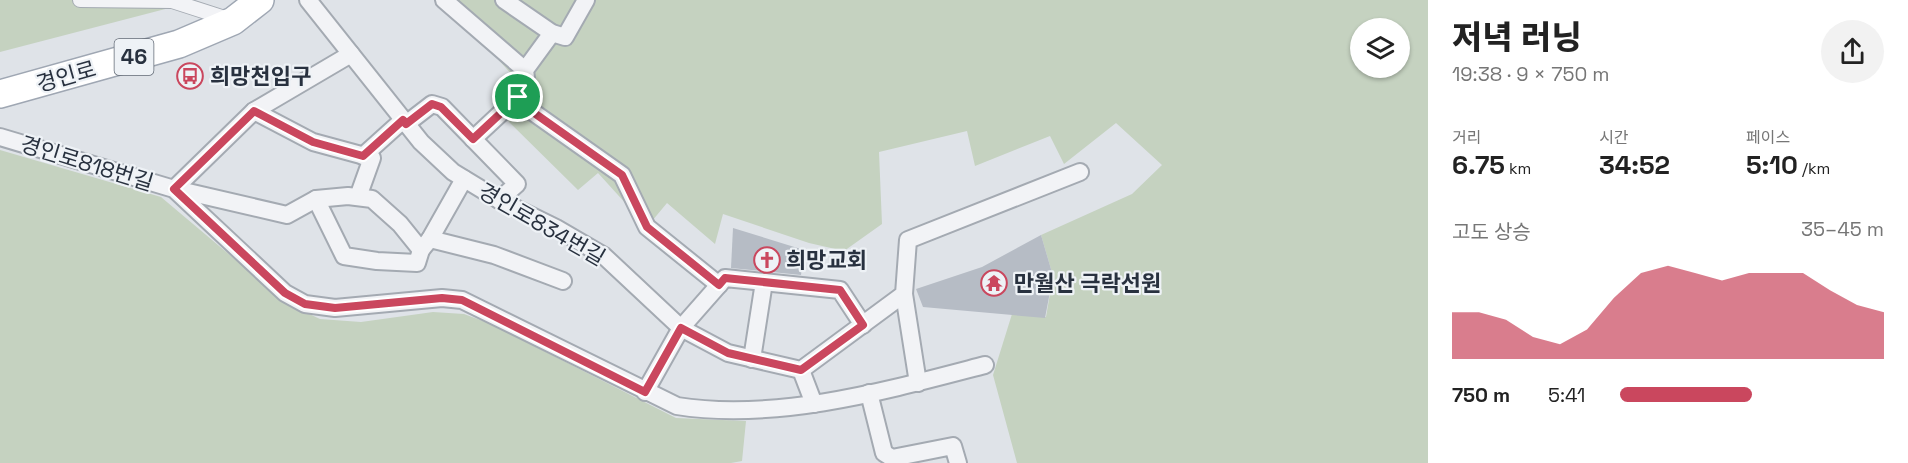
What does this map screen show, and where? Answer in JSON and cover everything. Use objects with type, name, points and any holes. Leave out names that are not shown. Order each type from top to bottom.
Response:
[{"type":"main road","name":"경인로","points":[[0,94],[179,44],[232,21],[260,0]]},
{"type":"street","points":[[80,0],[172,0],[232,21]]},
{"type":"street","name":"경인로834번길","points":[[308,0],[404,122],[421,142],[453,172],[604,256],[681,328],[728,353],[801,370]]},
{"type":"street","points":[[444,0],[526,76],[530,110],[622,175],[647,227],[719,285]]},
{"type":"street","points":[[504,0],[552,33],[565,37],[586,0]]},
{"type":"street","points":[[473,139],[518,97],[526,76],[552,33]]},
{"type":"street","points":[[254,111],[351,54]]},
{"type":"street","points":[[363,156],[404,122],[432,104],[441,107],[517,184],[500,200]]},
{"type":"street","points":[[254,111],[313,142],[372,158],[358,197]]},
{"type":"street","name":"경인로818번길","points":[[174,189],[254,111]]},
{"type":"street","name":"경인로818번길","points":[[0,137],[174,189],[287,215],[316,198],[372,198],[426,245]]},
{"type":"street","points":[[918,383],[904,294],[908,240],[1080,172]]},
{"type":"street","points":[[316,198],[344,256],[377,261],[417,263],[464,179]]},
{"type":"street","name":"경인로818번길","points":[[174,189],[285,293],[305,304],[335,308],[442,298],[462,300],[677,406],[709,411],[814,405],[918,383],[985,365]]},
{"type":"street","points":[[426,245],[494,255],[563,281]]},
{"type":"street","points":[[645,392],[681,328],[725,278],[840,290],[863,325]]},
{"type":"street","points":[[752,359],[764,282]]},
{"type":"street","points":[[814,405],[801,370],[904,294]]},
{"type":"street","points":[[869,393],[884,453],[892,458],[953,446],[958,463]]},
{"type":"green space","points":[[0,0],[188,0],[173,7],[0,52]]},
{"type":"green space","points":[[444,0],[1428,0],[1428,463],[1017,463],[993,375],[1012,314],[1046,317],[1053,276],[1041,235],[1132,194],[1162,165],[1116,123],[1064,164],[1050,136],[975,166],[967,131],[879,152],[882,224],[844,251],[809,243],[723,214],[715,244],[667,203],[647,227],[598,173],[578,190],[500,113],[514,77]]},
{"type":"green space","points":[[0,150],[161,197],[288,304],[320,319],[361,322],[433,312],[464,314],[491,324],[676,418],[746,421],[742,461],[731,463],[0,463]]},
{"type":"building","name":"희망교회","points":[[733,228],[804,250],[801,275],[731,268]]},
{"type":"building","name":"만월산 극락선원","points":[[1041,235],[1053,276],[1045,318],[923,307],[916,289],[982,267]]},
{"type":"place","name":"희망천입구","points":[[190,76]]},
{"type":"place","name":"희망교회","points":[[767,260]]},
{"type":"place","name":"만월산 극락선원","points":[[994,283]]},
{"type":"route","points":[[526,82],[530,110],[622,175],[647,227],[719,285],[725,278],[840,290],[863,325],[801,370],[728,353],[681,328],[645,392],[462,300],[442,298],[335,308],[305,304],[285,293],[174,189],[254,111],[313,142],[363,156],[403,120],[406,124],[432,104],[441,107],[473,139],[518,97],[526,82]]}]
